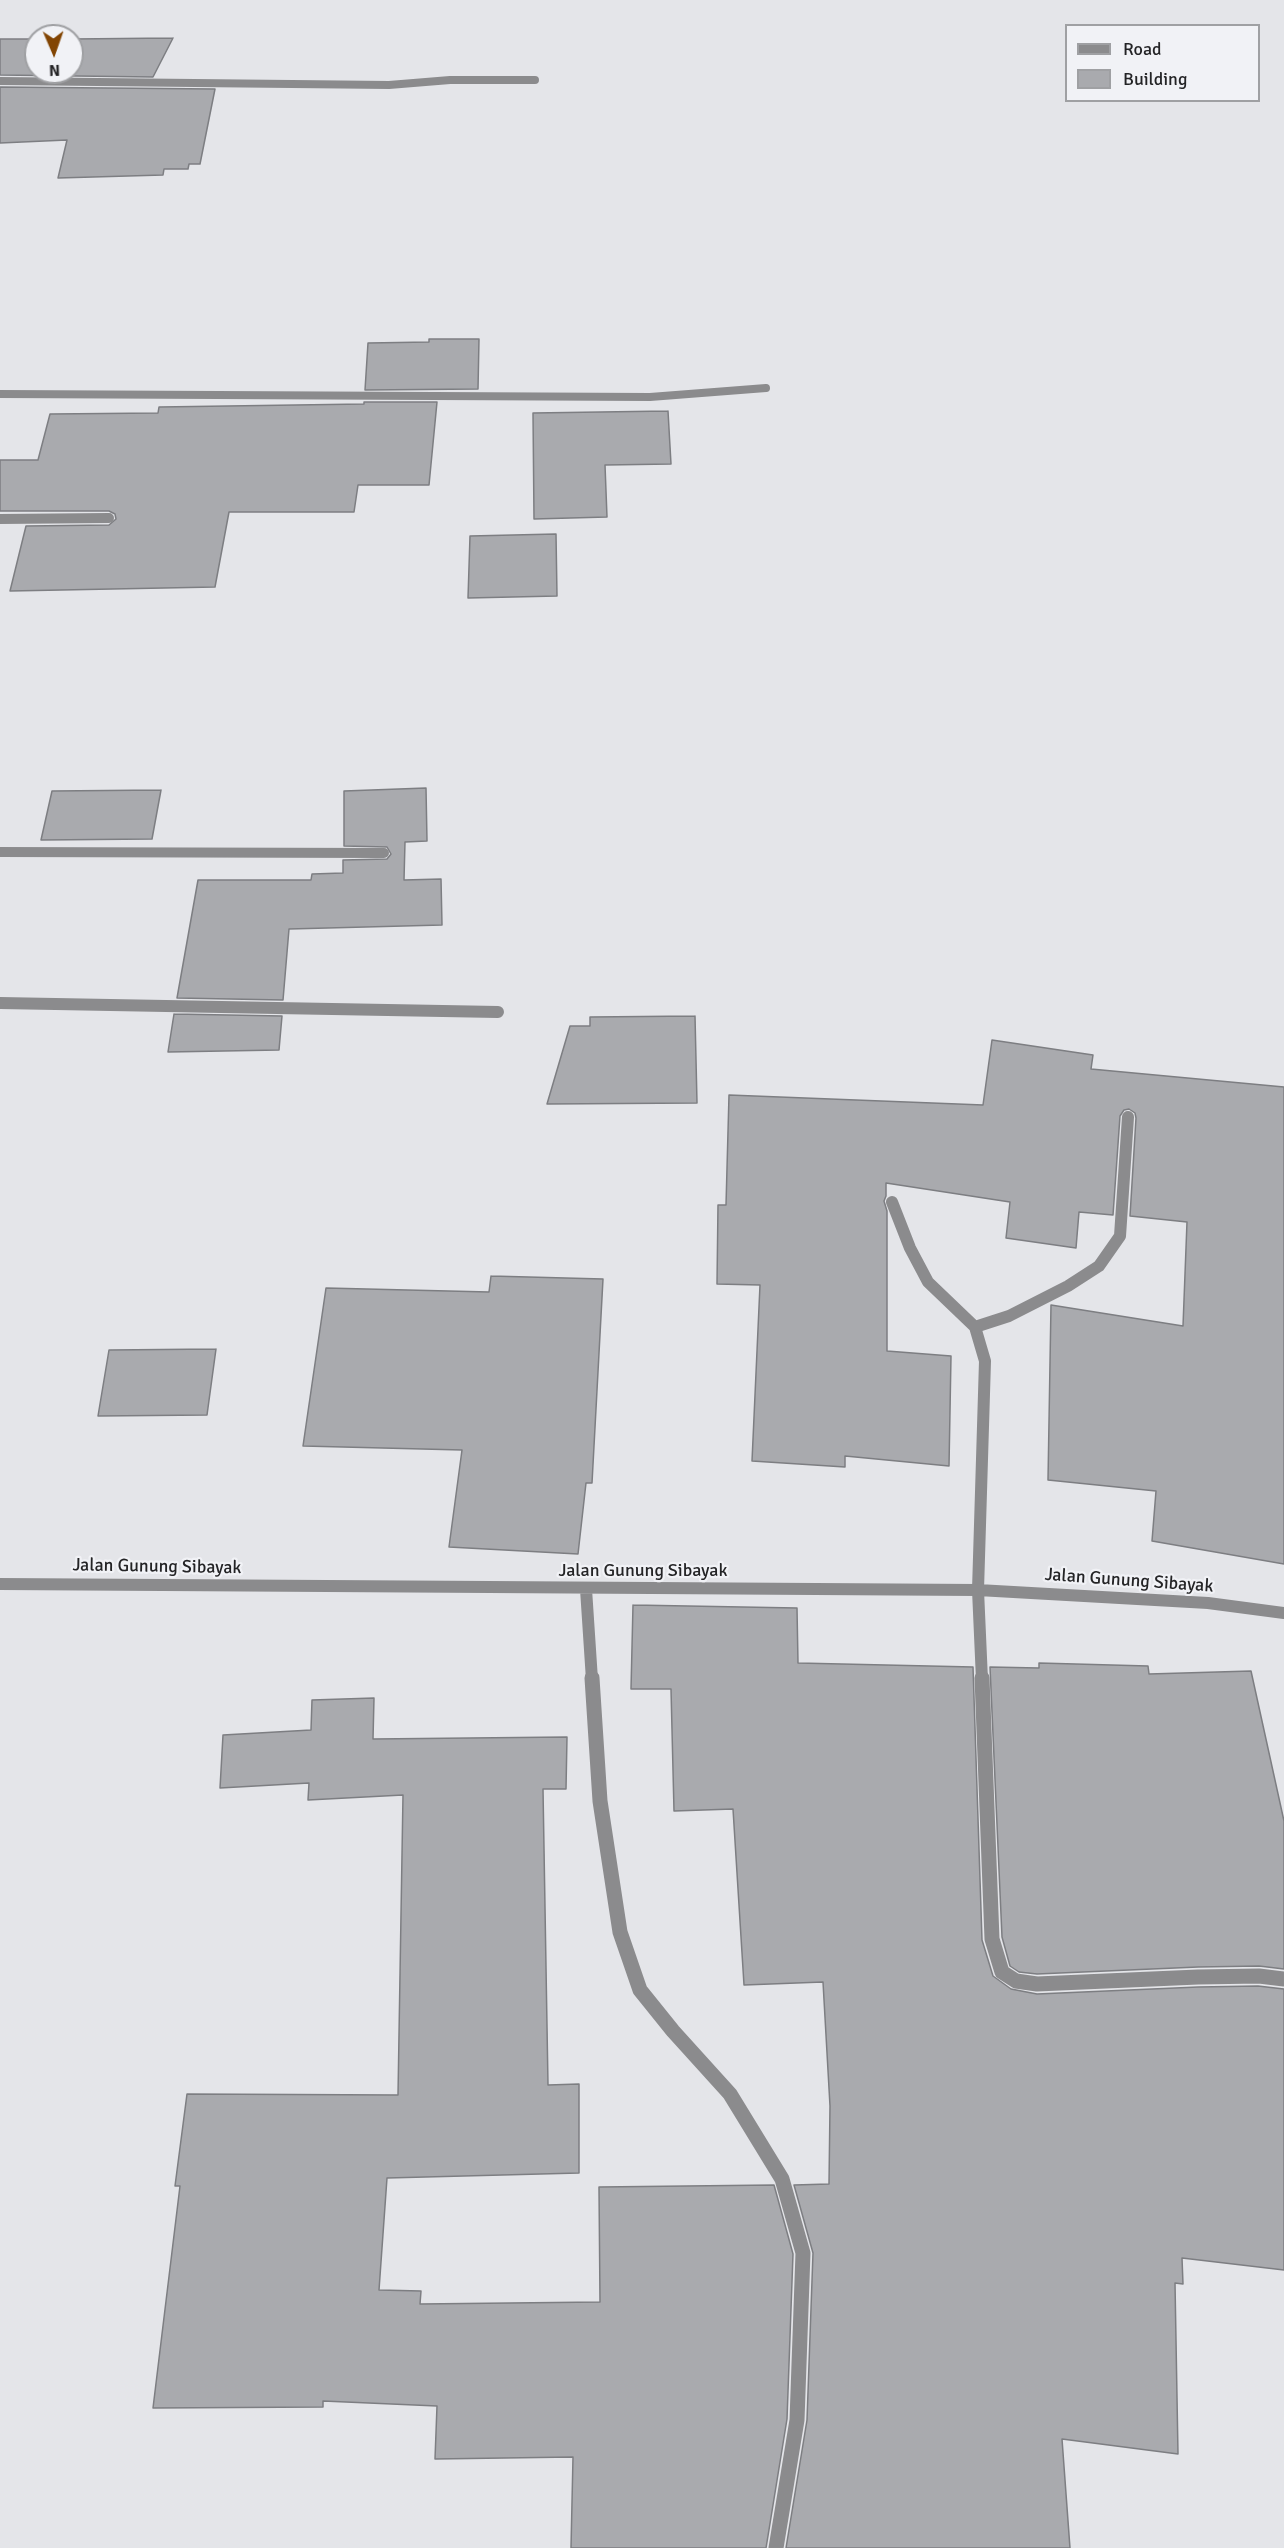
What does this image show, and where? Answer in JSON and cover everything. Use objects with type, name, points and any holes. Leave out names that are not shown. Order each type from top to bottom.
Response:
[{"type":"street","points":[[0,81],[389,85],[450,80],[535,80]]},
{"type":"street","points":[[0,394],[629,397],[766,388]]},
{"type":"street","points":[[0,519],[109,518]]},
{"type":"street","points":[[0,852],[384,853]]},
{"type":"street","points":[[0,1002],[498,1012]]},
{"type":"street","points":[[975,1327],[1009,1316],[1068,1286],[1099,1266],[1120,1236],[1128,1117]]},
{"type":"street","points":[[892,1203],[910,1248],[928,1281],[975,1327],[985,1361],[978,1590],[992,1940],[1002,1972],[1016,1981],[1037,1984],[1198,1977],[1259,1976],[1284,1979]]},
{"type":"street","name":"Jalan Gunung Sibayak","points":[[0,1584],[978,1590],[1208,1603],[1284,1613]]},
{"type":"street","points":[[586,1589],[600,1801],[620,1932],[640,1990],[673,2031],[730,2094],[782,2179],[803,2253],[797,2420],[776,2548]]},
{"type":"building","points":[[173,38],[153,77],[84,76],[84,39]]},
{"type":"building","points":[[0,39],[24,39],[24,75],[0,75]]},
{"type":"building","points":[[0,87],[215,89],[200,164],[189,164],[188,169],[164,169],[163,175],[58,178],[67,140],[0,143]]},
{"type":"building","points":[[429,339],[479,339],[478,389],[365,390],[368,343],[429,342]]},
{"type":"building","points":[[364,402],[437,402],[429,485],[358,485],[354,512],[229,512],[215,587],[10,591],[26,526],[109,525],[116,519],[115,514],[109,511],[0,511],[0,460],[38,460],[50,414],[158,413],[159,407],[364,404]]},
{"type":"building","points":[[668,411],[671,464],[605,465],[607,517],[534,519],[533,413]]},
{"type":"building","points":[[556,534],[557,596],[468,598],[470,536]]},
{"type":"building","points":[[426,788],[427,841],[405,842],[404,880],[441,879],[442,925],[289,929],[283,1000],[177,998],[198,880],[311,880],[312,874],[343,873],[343,860],[387,859],[391,854],[387,847],[344,846],[344,791]]},
{"type":"building","points":[[161,790],[152,839],[41,840],[52,791]]},
{"type":"building","points":[[174,1014],[282,1016],[279,1050],[168,1052]]},
{"type":"building","points":[[695,1016],[697,1103],[547,1104],[570,1026],[590,1026],[590,1017]]},
{"type":"building","points":[[992,1040],[1093,1055],[1091,1069],[1284,1087],[1284,1564],[1152,1541],[1156,1491],[1048,1480],[1051,1305],[1183,1326],[1187,1222],[1130,1216],[1136,1118],[1135,1113],[1129,1109],[1124,1110],[1120,1116],[1113,1215],[1079,1212],[1076,1248],[1006,1238],[1010,1202],[886,1183],[884,1201],[887,1211],[887,1351],[951,1356],[949,1466],[845,1456],[845,1467],[752,1461],[760,1285],[717,1284],[718,1205],[726,1205],[729,1095],[983,1105]]},
{"type":"building","points":[[491,1276],[603,1279],[592,1483],[586,1483],[578,1554],[449,1547],[462,1450],[303,1446],[326,1288],[489,1292]]},
{"type":"building","points":[[216,1349],[207,1415],[98,1416],[109,1350]]},
{"type":"building","points":[[633,1605],[797,1608],[798,1663],[973,1667],[982,1940],[993,1976],[1011,1989],[1037,1994],[1198,1987],[1258,1986],[1284,1989],[1284,2270],[1182,2258],[1183,2284],[1175,2283],[1178,2454],[1062,2439],[1070,2548],[786,2548],[807,2420],[813,2253],[794,2185],[829,2184],[830,2106],[823,1982],[744,1985],[733,1809],[674,1811],[671,1689],[631,1689]]},
{"type":"building","points":[[1039,1663],[1148,1666],[1149,1674],[1251,1671],[1284,1821],[1284,1969],[1259,1966],[1198,1967],[1037,1974],[1019,1972],[1010,1966],[1002,1937],[990,1667],[1039,1668]]},
{"type":"building","points":[[374,1698],[373,1739],[567,1737],[566,1789],[543,1789],[548,2085],[579,2084],[579,2173],[387,2178],[379,2290],[421,2291],[420,2304],[600,2302],[599,2187],[774,2185],[793,2254],[787,2419],[766,2548],[571,2548],[573,2457],[435,2459],[437,2406],[323,2401],[323,2407],[153,2408],[180,2186],[175,2186],[187,2094],[398,2095],[403,1795],[308,1800],[309,1783],[220,1788],[223,1735],[311,1730],[312,1700]]}]
